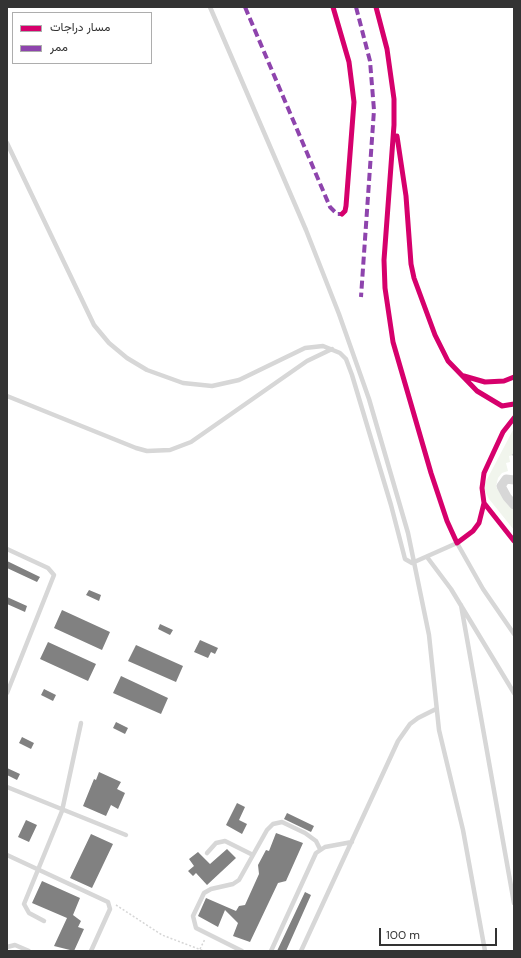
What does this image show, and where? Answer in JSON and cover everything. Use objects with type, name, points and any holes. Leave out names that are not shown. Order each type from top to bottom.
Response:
[{"type":"street","points":[[514,480],[506,479],[501,486],[507,497],[514,505]]},
{"type":"lane","points":[[210,7],[306,230],[339,314],[369,399],[416,562],[429,635],[436,709],[463,830],[485,951]]},
{"type":"lane","points":[[7,143],[90,318],[109,343],[127,358],[147,370],[183,383],[212,386],[239,380],[305,348],[323,346],[332,349],[346,359],[391,505],[403,556],[408,562],[416,562],[457,543],[476,578],[514,634]]},
{"type":"lane","points":[[7,396],[136,448],[153,451],[170,450],[191,442],[307,361],[332,349]]},
{"type":"lane","points":[[7,549],[48,568],[54,575],[7,693]]},
{"type":"lane","points":[[427,557],[461,606],[514,692]]},
{"type":"lane","points":[[461,606],[514,903]]},
{"type":"lane","points":[[301,951],[403,732],[418,718],[436,709]]},
{"type":"lane","points":[[44,921],[29,913],[25,908],[25,901],[62,811],[81,723]]},
{"type":"lane","points":[[7,787],[62,811],[126,835]]},
{"type":"lane","points":[[242,951],[199,931],[194,924],[193,916],[204,893],[211,888],[236,882],[270,826],[277,822],[286,824],[309,835],[316,841],[320,849]]},
{"type":"lane","points":[[207,853],[216,843],[221,840],[253,855]]},
{"type":"lane","points":[[271,951],[313,858],[320,849],[330,845],[352,842]]},
{"type":"lane","points":[[7,856],[108,902],[110,909],[91,951]]},
{"type":"lane","points":[[7,947],[15,945],[29,951]]},
{"type":"path","points":[[108,902],[124,910],[162,935],[204,951]]},
{"type":"shaded area","points":[[514,428],[514,455],[509,456],[510,462],[506,463],[508,471],[502,473],[498,478],[496,487],[514,511],[514,530],[489,499],[483,487]]},
{"type":"building","points":[[7,561],[40,577],[37,582],[7,568]]},
{"type":"building","points":[[89,590],[101,595],[99,601],[86,595]]},
{"type":"building","points":[[7,597],[27,606],[25,612],[7,604]]},
{"type":"building","points":[[62,610],[110,632],[102,650],[54,628]]},
{"type":"building","points":[[160,624],[173,630],[170,635],[158,629]]},
{"type":"building","points":[[200,640],[218,648],[215,654],[211,652],[208,658],[194,652]]},
{"type":"building","points":[[48,642],[96,664],[88,681],[40,659]]},
{"type":"building","points":[[136,645],[183,666],[176,682],[128,661]]},
{"type":"building","points":[[121,676],[168,698],[161,714],[113,693]]},
{"type":"building","points":[[44,689],[56,695],[53,701],[41,695]]},
{"type":"building","points":[[116,722],[128,728],[125,734],[113,728]]},
{"type":"building","points":[[22,737],[34,743],[31,749],[19,743]]},
{"type":"building","points":[[7,768],[20,774],[17,780],[7,775]]},
{"type":"building","points":[[99,772],[121,782],[117,789],[125,793],[118,809],[111,805],[106,816],[83,806],[94,779],[96,780]]},
{"type":"building","points":[[237,803],[245,807],[239,820],[247,824],[242,834],[226,825]]},
{"type":"building","points":[[287,813],[314,826],[311,832],[284,819]]},
{"type":"building","points":[[26,820],[37,825],[29,842],[18,837]]},
{"type":"building","points":[[276,833],[303,843],[286,881],[278,883],[250,942],[233,936],[238,923],[225,910],[218,927],[198,916],[206,898],[236,911],[239,906],[245,905],[259,874],[258,865],[266,850],[269,851]]},
{"type":"building","points":[[91,834],[113,844],[92,888],[70,878]]},
{"type":"building","points":[[227,849],[236,858],[207,885],[196,873],[193,876],[188,871],[194,866],[189,859],[198,852],[210,864]]},
{"type":"building","points":[[42,881],[80,898],[73,915],[81,921],[78,927],[84,929],[74,951],[54,946],[67,918],[32,903]]},
{"type":"building","points":[[305,892],[311,895],[286,951],[277,951]]},
{"type":"marked path","points":[[245,7],[330,207],[337,214],[342,214]]},
{"type":"marked path","points":[[356,7],[370,61],[374,110],[361,297]]},
{"type":"cycle path","points":[[333,7],[349,62],[354,102],[346,206],[345,211],[342,214]]},
{"type":"cycle path","points":[[376,7],[387,49],[394,99],[394,125],[384,260],[385,288],[393,342],[431,473],[447,521],[457,543],[473,531],[479,523],[484,503]]},
{"type":"cycle path","points":[[397,136],[406,196],[411,264],[414,278],[435,335],[448,361],[477,391],[502,406],[514,404]]},
{"type":"cycle path","points":[[464,376],[485,382],[504,381],[514,377]]},
{"type":"cycle path","points":[[514,418],[503,432],[484,473],[482,488],[484,503],[514,541]]}]
